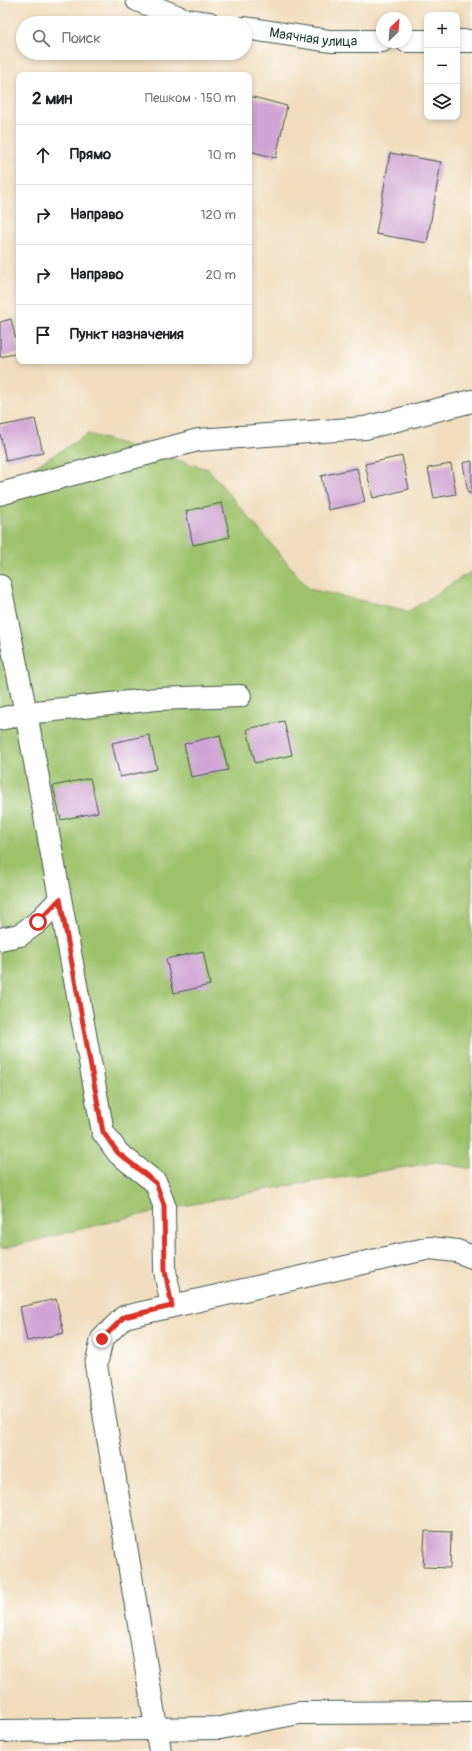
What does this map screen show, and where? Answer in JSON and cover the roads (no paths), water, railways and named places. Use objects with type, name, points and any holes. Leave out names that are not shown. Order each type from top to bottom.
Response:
[{"type":"street","points":[[137,0],[176,16]]},
{"type":"street","name":"Маячная улица","points":[[252,29],[330,41],[376,41]]},
{"type":"street","points":[[412,41],[424,41]]},
{"type":"street","points":[[460,41],[472,41]]},
{"type":"street","points":[[0,494],[198,440],[365,428],[472,401]]},
{"type":"street","points":[[0,586],[26,713],[103,1132],[118,1153],[156,1183],[164,1205],[165,1271],[172,1306]]},
{"type":"street","points":[[0,719],[26,713],[157,699],[240,696]]},
{"type":"street","points":[[0,940],[20,935],[38,922],[60,899]]},
{"type":"street","points":[[160,1751],[96,1365],[102,1339],[124,1317],[430,1248],[457,1251],[472,1257]]},
{"type":"street","points":[[0,1731],[220,1728],[299,1713],[472,1712]]}]
